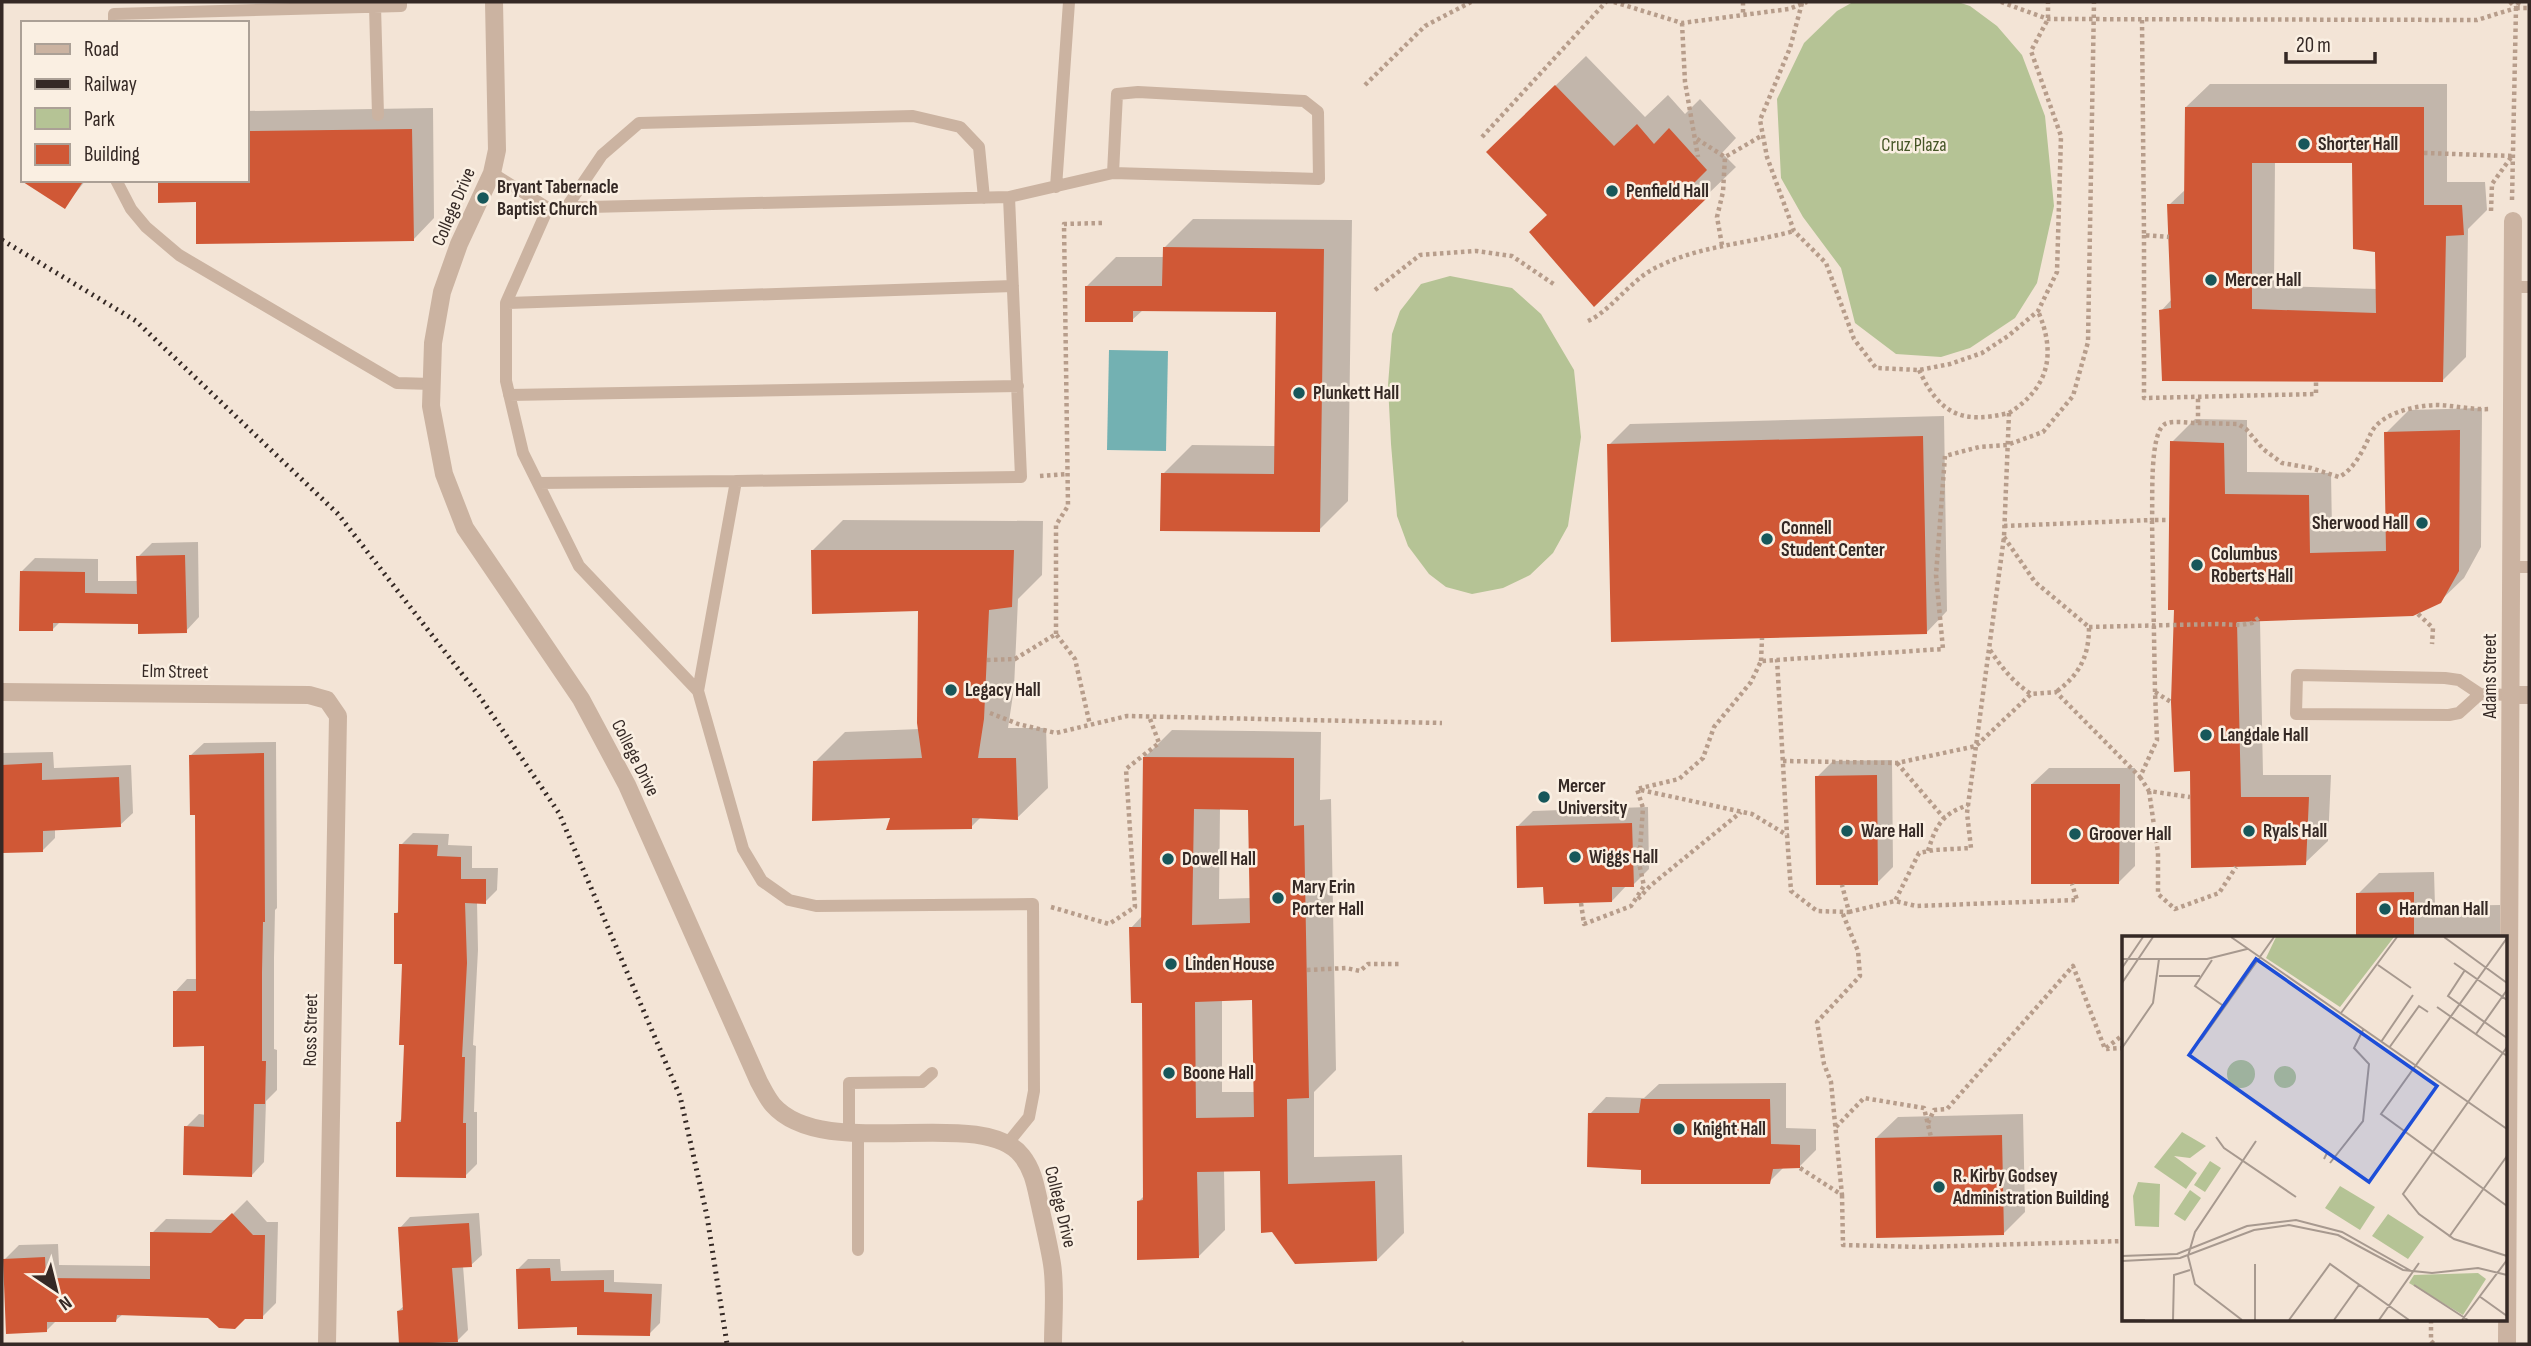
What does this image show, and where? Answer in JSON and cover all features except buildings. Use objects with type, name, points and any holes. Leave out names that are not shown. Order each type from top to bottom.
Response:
[{"type":"street","name":"College Drive","points":[[494,2],[497,150],[492,173],[459,244],[442,292],[433,343],[431,406],[444,474],[465,528],[581,699],[627,785],[759,1082],[773,1105],[796,1121],[821,1130],[964,1135],[1007,1144],[1021,1154],[1032,1171],[1053,1266],[1053,1344]]},
{"type":"street","name":"Adams Street","points":[[2507,1344],[2511,567],[2521,287],[2512,221]]},
{"type":"street","name":"Elm Street","points":[[2,692],[310,695],[327,700],[338,716]]},
{"type":"street","points":[[2511,695],[2529,695]]},
{"type":"street","name":"Ross Street","points":[[327,1344],[338,716]]},
{"type":"lane","points":[[114,21],[114,15],[239,17],[401,6],[401,2]]},
{"type":"lane","points":[[1056,187],[1069,2]]},
{"type":"lane","points":[[375,6],[378,115]]},
{"type":"lane","points":[[492,173],[548,208],[1009,197],[1113,173],[1319,179],[1318,113],[1304,101],[1138,92],[1117,94],[1113,173]]},
{"type":"lane","points":[[566,208],[602,155],[639,123],[900,116],[913,116],[960,127],[979,147],[985,198]]},
{"type":"lane","points":[[117,182],[131,209],[146,227],[179,255],[397,383],[432,384]]},
{"type":"lane","points":[[538,483],[1021,477],[1009,197]]},
{"type":"lane","points":[[548,208],[506,303],[506,381],[523,453],[579,566],[698,691]]},
{"type":"lane","points":[[506,303],[1013,286]]},
{"type":"lane","points":[[509,395],[1018,386]]},
{"type":"lane","points":[[736,481],[698,691],[743,849],[762,881],[789,900],[816,905],[849,906],[1033,904],[1034,1091],[1029,1117],[1007,1144]]},
{"type":"lane","points":[[2511,567],[2529,567]]},
{"type":"lane","points":[[2480,694],[2459,713],[2449,715],[2296,714],[2297,675],[2445,678],[2459,680],[2480,694],[2511,695]]},
{"type":"lane","points":[[858,1250],[849,1083],[922,1082],[932,1073]]},
{"type":"path","points":[[1365,85],[1425,26],[1471,2]]},
{"type":"path","points":[[1482,137],[1606,2]]},
{"type":"path","points":[[1614,2],[1682,23],[1789,9],[1805,3]]},
{"type":"path","points":[[1743,2],[1743,15]]},
{"type":"path","points":[[2001,2],[2048,19],[2477,20],[2516,8],[2529,8]]},
{"type":"path","points":[[1805,3],[1790,48],[1760,120],[1767,157],[1794,231],[1826,263],[1854,339],[1876,368],[1919,370],[1982,353],[2008,336],[2038,311],[2057,272],[2061,136],[2031,51],[2048,19],[2048,2]]},
{"type":"path","points":[[1761,661],[1943,649],[1936,575],[1945,456],[1979,447],[2007,445],[2043,432],[2073,396],[2088,342],[2094,2]]},
{"type":"path","points":[[2510,2],[2516,8]]},
{"type":"path","points":[[2512,221],[2516,8],[2519,2]]},
{"type":"path","points":[[2142,20],[2144,398],[2316,394],[2316,382]]},
{"type":"path","points":[[1682,23],[1685,82],[1698,157]]},
{"type":"path","points":[[1725,157],[1763,135]]},
{"type":"path","points":[[1696,139],[1725,157]]},
{"type":"path","points":[[2424,153],[2512,156]]},
{"type":"path","points":[[1722,245],[1717,217],[1723,192],[1725,157]]},
{"type":"path","points":[[1090,725],[1075,659],[1056,634],[1056,526],[1068,506],[1064,224],[1102,223]]},
{"type":"path","points":[[1588,321],[1601,315],[1609,304],[1656,268],[1711,247],[1769,238],[1794,231]]},
{"type":"path","points":[[2144,234],[2169,237]]},
{"type":"path","points":[[1375,290],[1420,255],[1476,251],[1512,256],[1555,285]]},
{"type":"path","points":[[1919,370],[1927,387],[1940,404],[1956,413],[1973,418],[2009,413],[2033,393],[2045,374],[2049,351],[2046,329],[2038,311]]},
{"type":"path","points":[[2198,397],[2198,423]]},
{"type":"path","points":[[2140,777],[2157,740],[2152,520],[2155,446],[2159,429],[2168,423],[2238,425],[2246,429],[2263,449],[2282,463],[2339,477],[2347,473],[2373,429],[2382,420],[2416,408],[2437,405],[2469,410],[2490,409]]},
{"type":"path","points":[[1895,901],[1919,853],[1970,848],[1968,805],[2004,537],[2009,413]]},
{"type":"path","points":[[2004,526],[2169,520]]},
{"type":"path","points":[[2004,537],[2035,582],[2055,601],[2074,612],[2089,628],[2241,625],[2252,623],[2261,616]]},
{"type":"path","points":[[2418,614],[2433,628],[2432,644]]},
{"type":"path","points":[[1990,650],[2018,686],[2032,694],[2056,692],[2079,671],[2085,656],[2089,628]]},
{"type":"path","points":[[987,660],[1015,659],[1056,634]]},
{"type":"path","points":[[1637,789],[1679,779],[1703,758],[1714,727],[1751,682],[1761,661],[1762,638]]},
{"type":"path","points":[[1777,659],[1791,891],[1816,911],[1849,912],[1895,901],[1916,906],[2077,900],[2072,884]]},
{"type":"path","points":[[2056,692],[2140,777],[2149,791],[2158,853],[2158,894],[2175,909],[2219,893],[2236,867]]},
{"type":"path","points":[[2155,692],[2171,702]]},
{"type":"path","points":[[1783,761],[1897,763],[1976,747],[2032,694]]},
{"type":"path","points":[[990,713],[1018,724],[1056,733],[1128,716],[1442,723]]},
{"type":"path","points":[[1033,904],[1068,911],[1109,924],[1135,907],[1126,769],[1159,743],[1149,716]]},
{"type":"path","points":[[1897,763],[1944,818]]},
{"type":"path","points":[[1637,789],[1752,814],[1787,835]]},
{"type":"path","points":[[1631,906],[1644,886],[1639,863],[1643,808],[1637,789]]},
{"type":"path","points":[[2149,791],[2190,797]]},
{"type":"path","points":[[1927,851],[1934,831],[1948,812],[1968,805]]},
{"type":"path","points":[[1581,903],[1584,925],[1631,906],[1741,811]]},
{"type":"path","points":[[1842,885],[1849,912]]},
{"type":"path","points":[[1842,912],[1858,951],[1860,976],[1817,1022],[1824,1063],[1831,1082],[1842,1195],[1843,1245],[1922,1247],[2122,1241]]},
{"type":"path","points":[[1307,970],[1346,968],[1360,971],[1368,964],[1399,964]]},
{"type":"path","points":[[1928,1123],[1934,1110],[1947,1109],[2073,966],[2105,1049]]},
{"type":"path","points":[[2105,1049],[2122,1036]]},
{"type":"path","points":[[2105,1049],[2122,1048]]},
{"type":"path","points":[[1835,1127],[1864,1098],[1924,1108],[1931,1137]]},
{"type":"path","points":[[1800,1168],[1842,1195]]},
{"type":"path","points":[[2431,1322],[2431,1341],[2434,1344]]},
{"type":"green space","name":"Cruz Plaza","points":[[1853,2],[1958,2],[1970,6],[1997,26],[2022,55],[2045,116],[2054,206],[2037,283],[2015,318],[1970,348],[1941,357],[1896,354],[1855,323],[1841,268],[1803,217],[1781,178],[1777,99],[1804,43],[1837,11]]},
{"type":"green space","points":[[1450,276],[1512,288],[1541,314],[1574,370],[1581,437],[1568,526],[1553,553],[1530,575],[1503,588],[1472,594],[1446,587],[1429,574],[1408,546],[1397,516],[1391,444],[1388,385],[1392,334],[1400,311],[1421,284]]},
{"type":"water","points":[[1109,350],[1168,351],[1166,451],[1107,450]]},
{"type":"railway","points":[[2,240],[136,321],[338,514],[480,697],[559,813],[680,1096],[707,1216],[727,1344]]},
{"type":"place","name":"Shorter Hall","points":[[2304,144]]},
{"type":"place","name":"Penfield Hall","points":[[1612,191]]},
{"type":"place","name":"Bryant Tabernacle Baptist Church","points":[[483,198]]},
{"type":"place","name":"Mercer Hall","points":[[2211,280]]},
{"type":"place","name":"Plunkett Hall","points":[[1299,393]]},
{"type":"place","name":"Sherwood Hall","points":[[2422,523]]},
{"type":"place","name":"Connell Student Center","points":[[1767,539]]},
{"type":"place","name":"Columbus Roberts Hall","points":[[2197,565]]},
{"type":"place","name":"Legacy Hall","points":[[951,690]]},
{"type":"place","name":"Langdale Hall","points":[[2206,735]]},
{"type":"place","name":"Mercer University","points":[[1544,797]]},
{"type":"place","name":"Ware Hall","points":[[1847,831]]},
{"type":"place","name":"Ryals Hall","points":[[2249,831]]},
{"type":"place","name":"Groover Hall","points":[[2075,834]]},
{"type":"place","name":"Wiggs Hall","points":[[1575,857]]},
{"type":"place","name":"Dowell Hall","points":[[1168,859]]},
{"type":"place","name":"Mary Erin Porter Hall","points":[[1278,898]]},
{"type":"place","name":"Hardman Hall","points":[[2385,909]]},
{"type":"place","name":"Linden House","points":[[1171,964]]},
{"type":"place","name":"Boone Hall","points":[[1169,1073]]},
{"type":"place","name":"Knight Hall","points":[[1679,1129]]},
{"type":"place","name":"R. Kirby Godsey Administration Building","points":[[1939,1187]]}]
